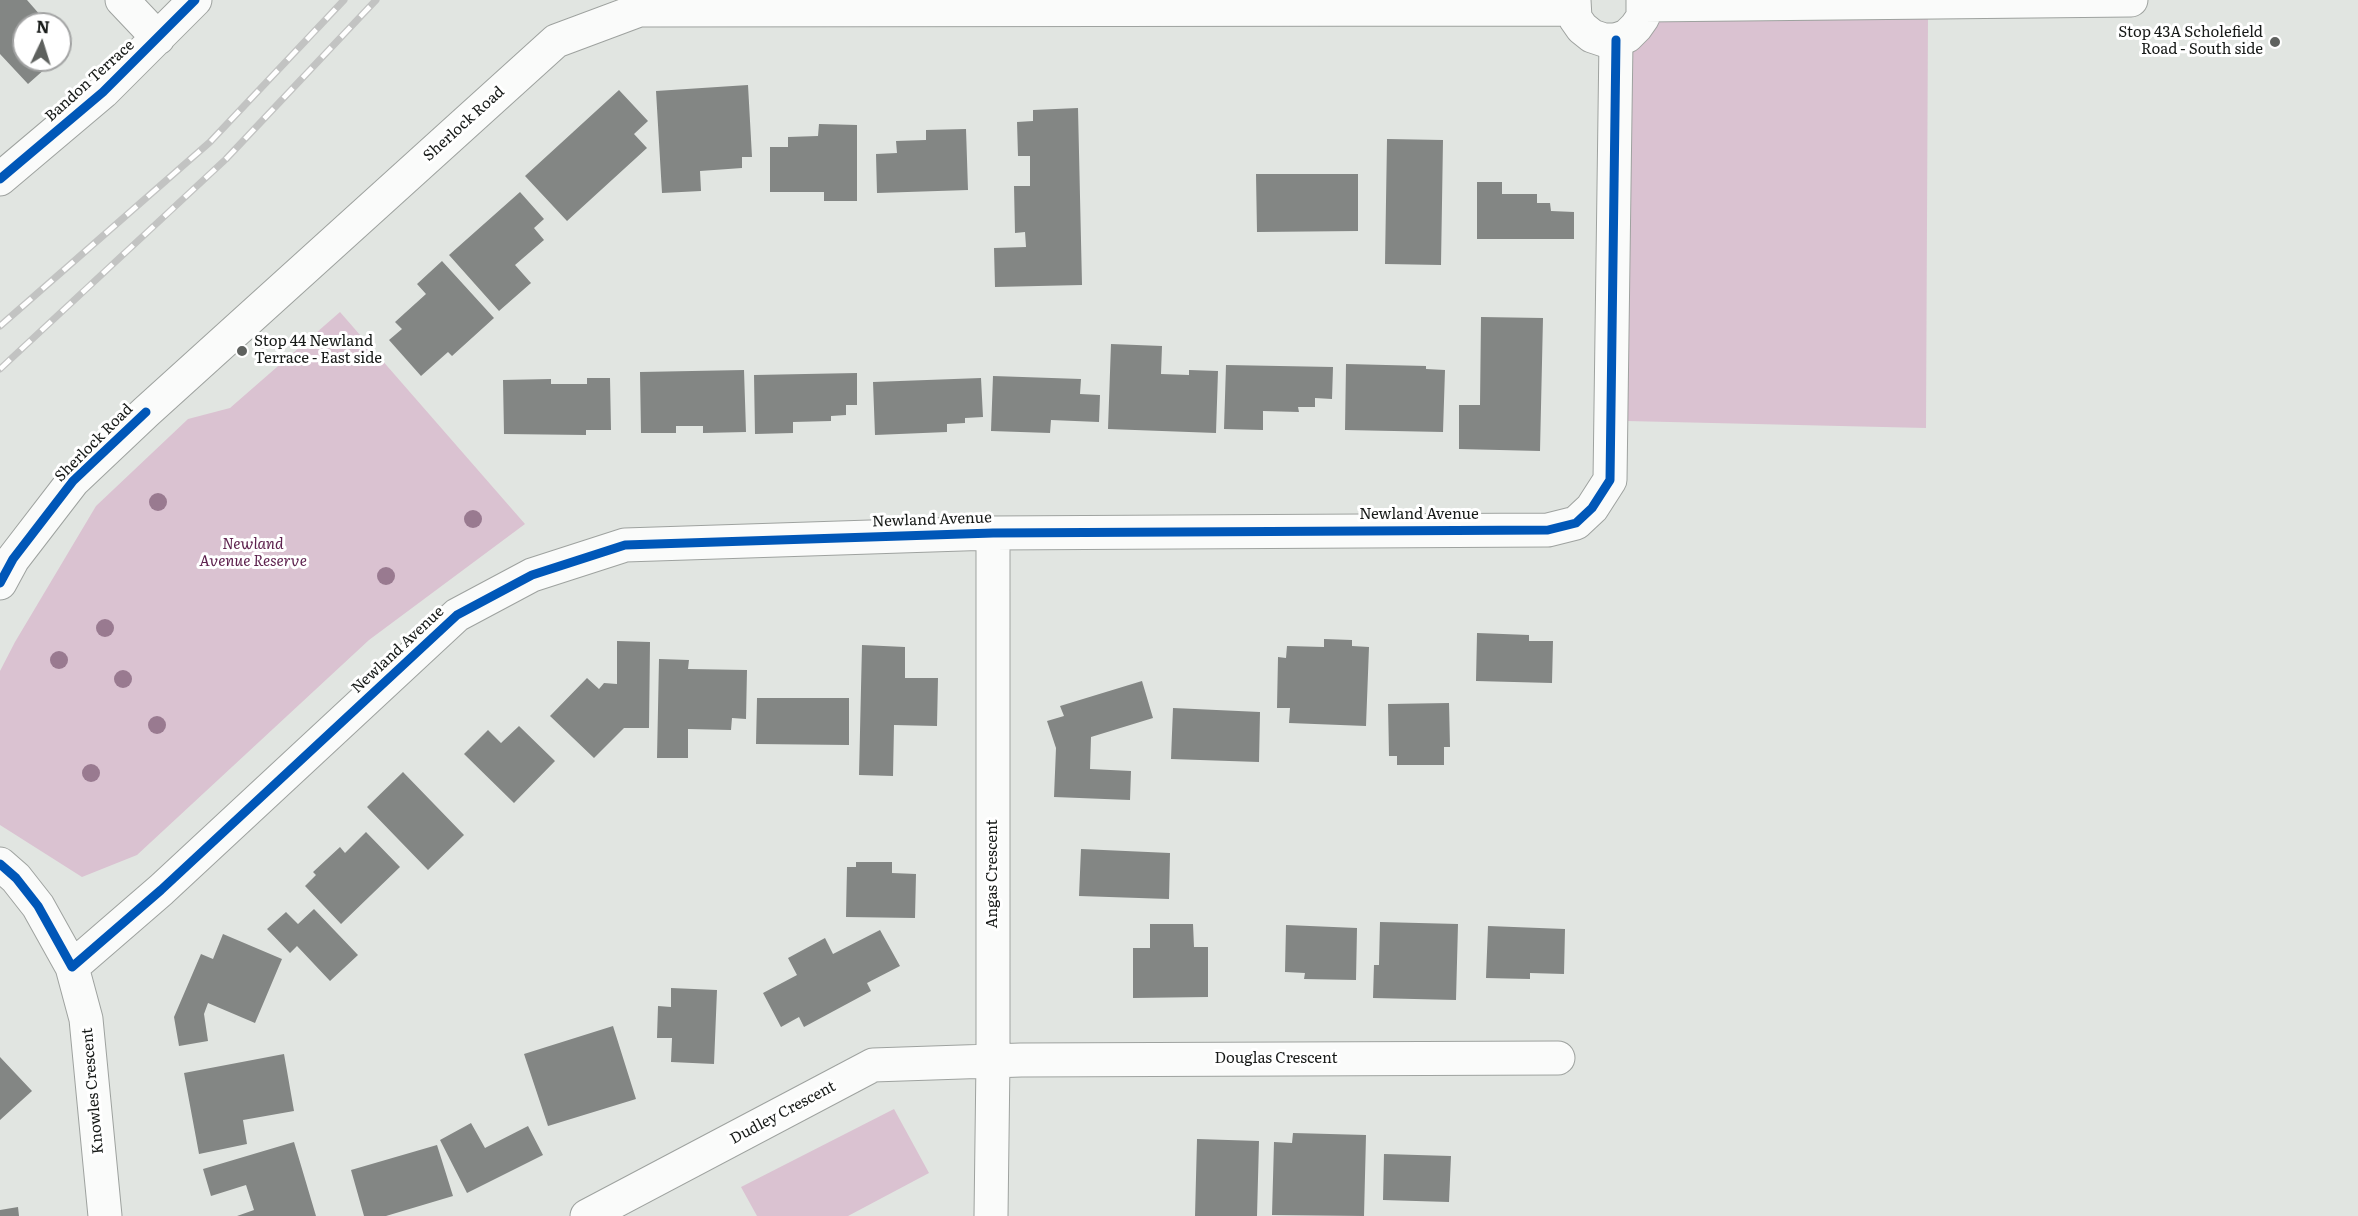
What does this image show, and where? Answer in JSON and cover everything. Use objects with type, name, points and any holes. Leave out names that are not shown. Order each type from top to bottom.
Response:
[{"type":"street","points":[[122,0],[158,38]]},
{"type":"street","name":"Bandon Terrace","points":[[0,179],[103,92],[195,0]]},
{"type":"street","points":[[637,5],[1573,4],[1578,23],[1592,36],[1604,40],[1616,40],[1627,36],[1636,27],[1643,17],[1644,2],[2131,0]]},
{"type":"street","name":"Sherlock Road","points":[[0,583],[13,560],[73,481],[547,49],[556,41],[637,5]]},
{"type":"street","name":"Newland Avenue","points":[[72,967],[161,890],[457,615],[532,575],[625,545],[993,533],[1548,530],[1576,523],[1592,508],[1610,480],[1616,40]]},
{"type":"street","name":"Angas Crescent","points":[[991,1216],[993,533]]},
{"type":"street","points":[[0,864],[16,878],[39,906],[72,967]]},
{"type":"street","name":"Knowles Crescent","points":[[72,967],[86,1019],[105,1216]]},
{"type":"street","name":"Douglas Crescent","points":[[993,1061],[1558,1058]]},
{"type":"street","name":"Dudley Crescent","points":[[587,1216],[873,1065],[993,1061]]},
{"type":"green space","points":[[1652,16],[1928,16],[1926,428],[1627,421],[1629,45]]},
{"type":"green space","name":"Newland Avenue Reserve","points":[[340,312],[525,524],[369,640],[137,855],[82,877],[0,825],[0,671],[96,506],[188,419],[230,408]]},
{"type":"green space","points":[[894,1109],[929,1173],[848,1216],[757,1216],[741,1187]]},
{"type":"building","points":[[0,0],[27,0],[38,12],[12,12],[12,67],[0,54]]},
{"type":"building","points":[[17,72],[42,72],[28,84]]},
{"type":"building","points":[[748,85],[752,157],[742,157],[742,168],[700,171],[701,191],[662,193],[656,91]]},
{"type":"building","points":[[619,90],[648,121],[634,134],[647,148],[567,221],[525,176]]},
{"type":"building","points":[[1078,108],[1082,285],[995,287],[994,248],[1026,247],[1025,232],[1015,233],[1014,186],[1030,186],[1030,156],[1018,156],[1017,122],[1033,121],[1033,110]]},
{"type":"building","points":[[819,124],[857,125],[857,201],[824,201],[824,192],[770,192],[770,147],[788,147],[788,137],[818,136]]},
{"type":"building","points":[[966,129],[968,190],[877,193],[876,154],[897,153],[896,141],[926,140],[926,130]]},
{"type":"building","points":[[1387,139],[1443,140],[1441,265],[1385,264]]},
{"type":"building","points":[[1256,174],[1358,174],[1358,231],[1257,232]]},
{"type":"building","points":[[1477,182],[1502,182],[1502,194],[1537,194],[1537,203],[1550,203],[1551,211],[1574,212],[1574,239],[1477,239]]},
{"type":"building","points":[[520,192],[544,219],[534,228],[544,240],[515,265],[531,283],[499,311],[449,255]]},
{"type":"building","points":[[442,261],[494,318],[452,356],[448,352],[421,376],[389,340],[402,329],[395,322],[426,294],[417,284]]},
{"type":"building","points":[[1481,317],[1543,318],[1540,451],[1459,449],[1459,405],[1480,405]]},
{"type":"building","points":[[1111,344],[1162,346],[1161,374],[1189,375],[1189,370],[1218,371],[1216,433],[1108,429]]},
{"type":"building","points":[[1346,364],[1426,366],[1426,369],[1445,370],[1443,432],[1345,430]]},
{"type":"building","points":[[1226,365],[1333,367],[1332,399],[1315,398],[1315,407],[1298,407],[1299,412],[1263,411],[1263,430],[1224,429]]},
{"type":"building","points":[[744,370],[746,432],[703,433],[703,426],[676,426],[676,433],[641,433],[640,372]]},
{"type":"building","points":[[857,373],[857,405],[846,405],[846,415],[831,416],[831,421],[793,422],[793,433],[755,434],[754,375]]},
{"type":"building","points":[[993,376],[1081,379],[1080,394],[1100,395],[1099,422],[1051,420],[1050,433],[991,431]]},
{"type":"building","points":[[587,378],[610,378],[611,430],[586,430],[586,435],[504,434],[503,380],[551,379],[551,384],[587,384]]},
{"type":"building","points":[[981,378],[983,417],[965,418],[965,423],[947,424],[947,432],[875,435],[873,382]]},
{"type":"building","points":[[1477,633],[1529,635],[1529,641],[1553,641],[1552,683],[1476,681]]},
{"type":"building","points":[[1324,639],[1352,640],[1352,646],[1369,647],[1366,726],[1289,723],[1290,708],[1277,708],[1278,657],[1286,658],[1287,646],[1324,647]]},
{"type":"building","points":[[617,641],[650,642],[649,728],[624,728],[594,758],[550,716],[587,678],[599,689],[604,683],[617,684]]},
{"type":"building","points":[[862,645],[905,647],[905,678],[938,678],[937,726],[894,725],[893,776],[859,775]]},
{"type":"building","points":[[659,659],[689,660],[688,669],[747,670],[746,719],[732,718],[731,730],[688,729],[688,758],[657,758]]},
{"type":"building","points":[[1142,681],[1153,718],[1091,737],[1090,769],[1131,771],[1130,800],[1054,797],[1056,748],[1047,721],[1064,716],[1060,706]]},
{"type":"building","points":[[757,698],[849,698],[849,745],[756,744]]},
{"type":"building","points":[[1449,703],[1450,747],[1444,747],[1444,765],[1397,765],[1397,756],[1389,756],[1388,704]]},
{"type":"building","points":[[1173,708],[1260,712],[1259,762],[1171,759]]},
{"type":"building","points":[[519,726],[555,761],[514,803],[464,754],[488,730],[501,743]]},
{"type":"building","points":[[403,772],[464,835],[428,870],[367,807]]},
{"type":"building","points":[[366,832],[400,867],[341,924],[305,886],[316,875],[313,872],[340,847],[345,853]]},
{"type":"building","points":[[1081,849],[1170,853],[1169,899],[1079,896]]},
{"type":"building","points":[[856,862],[892,862],[892,873],[916,874],[915,918],[846,917],[847,867],[856,867]]},
{"type":"building","points":[[314,909],[358,955],[330,981],[297,946],[290,953],[267,929],[286,912],[298,924]]},
{"type":"building","points":[[1380,922],[1458,924],[1456,1000],[1373,998],[1374,965],[1379,965]]},
{"type":"building","points":[[1150,924],[1193,924],[1194,947],[1208,947],[1208,997],[1133,998],[1133,948],[1150,948]]},
{"type":"building","points":[[1286,925],[1357,928],[1356,980],[1304,979],[1305,973],[1285,972]]},
{"type":"building","points":[[1488,926],[1565,929],[1564,974],[1530,973],[1530,979],[1486,978]]},
{"type":"building","points":[[880,930],[900,966],[867,983],[871,991],[804,1027],[799,1017],[781,1027],[763,993],[797,975],[788,958],[825,938],[833,954]]},
{"type":"building","points":[[223,934],[282,959],[255,1023],[208,1003],[204,1014],[208,1041],[179,1046],[174,1017],[201,954],[213,959]]},
{"type":"building","points":[[671,988],[717,990],[714,1064],[671,1062],[672,1038],[657,1038],[658,1006],[671,1007]]},
{"type":"building","points":[[613,1026],[636,1099],[548,1126],[524,1054]]},
{"type":"building","points":[[284,1054],[294,1111],[243,1120],[247,1144],[199,1154],[184,1073]]},
{"type":"building","points":[[0,1057],[32,1091],[0,1120]]},
{"type":"building","points":[[471,1123],[485,1148],[528,1126],[543,1155],[467,1193],[440,1140]]},
{"type":"building","points":[[1293,1133],[1366,1135],[1364,1216],[1272,1215],[1274,1142],[1292,1143]]},
{"type":"building","points":[[1197,1139],[1259,1141],[1257,1216],[1195,1216]]},
{"type":"building","points":[[294,1142],[316,1216],[237,1216],[254,1210],[246,1185],[211,1196],[203,1169]]},
{"type":"building","points":[[437,1145],[453,1196],[386,1216],[364,1216],[351,1170]]},
{"type":"building","points":[[1384,1154],[1451,1156],[1449,1202],[1383,1200]]},
{"type":"building","points":[[18,1207],[19,1216],[0,1216],[0,1210]]},
{"type":"railway","points":[[0,326],[210,142],[344,0]]},
{"type":"railway","points":[[0,369],[226,159],[376,0]]},
{"type":"cycle path","points":[[0,179],[103,92],[195,0]]},
{"type":"cycle path","points":[[0,864],[16,878],[38,906],[72,967],[161,890],[457,615],[532,575],[625,545],[993,533],[1548,530],[1576,523],[1592,508],[1610,480],[1616,40]]},
{"type":"cycle path","points":[[0,583],[13,559],[73,481],[146,412]]},
{"type":"place","name":"Stop 43A Scholefield Road - South side","points":[[2275,42]]},
{"type":"place","name":"Stop 44 Newland Terrace - East side","points":[[242,351]]}]
